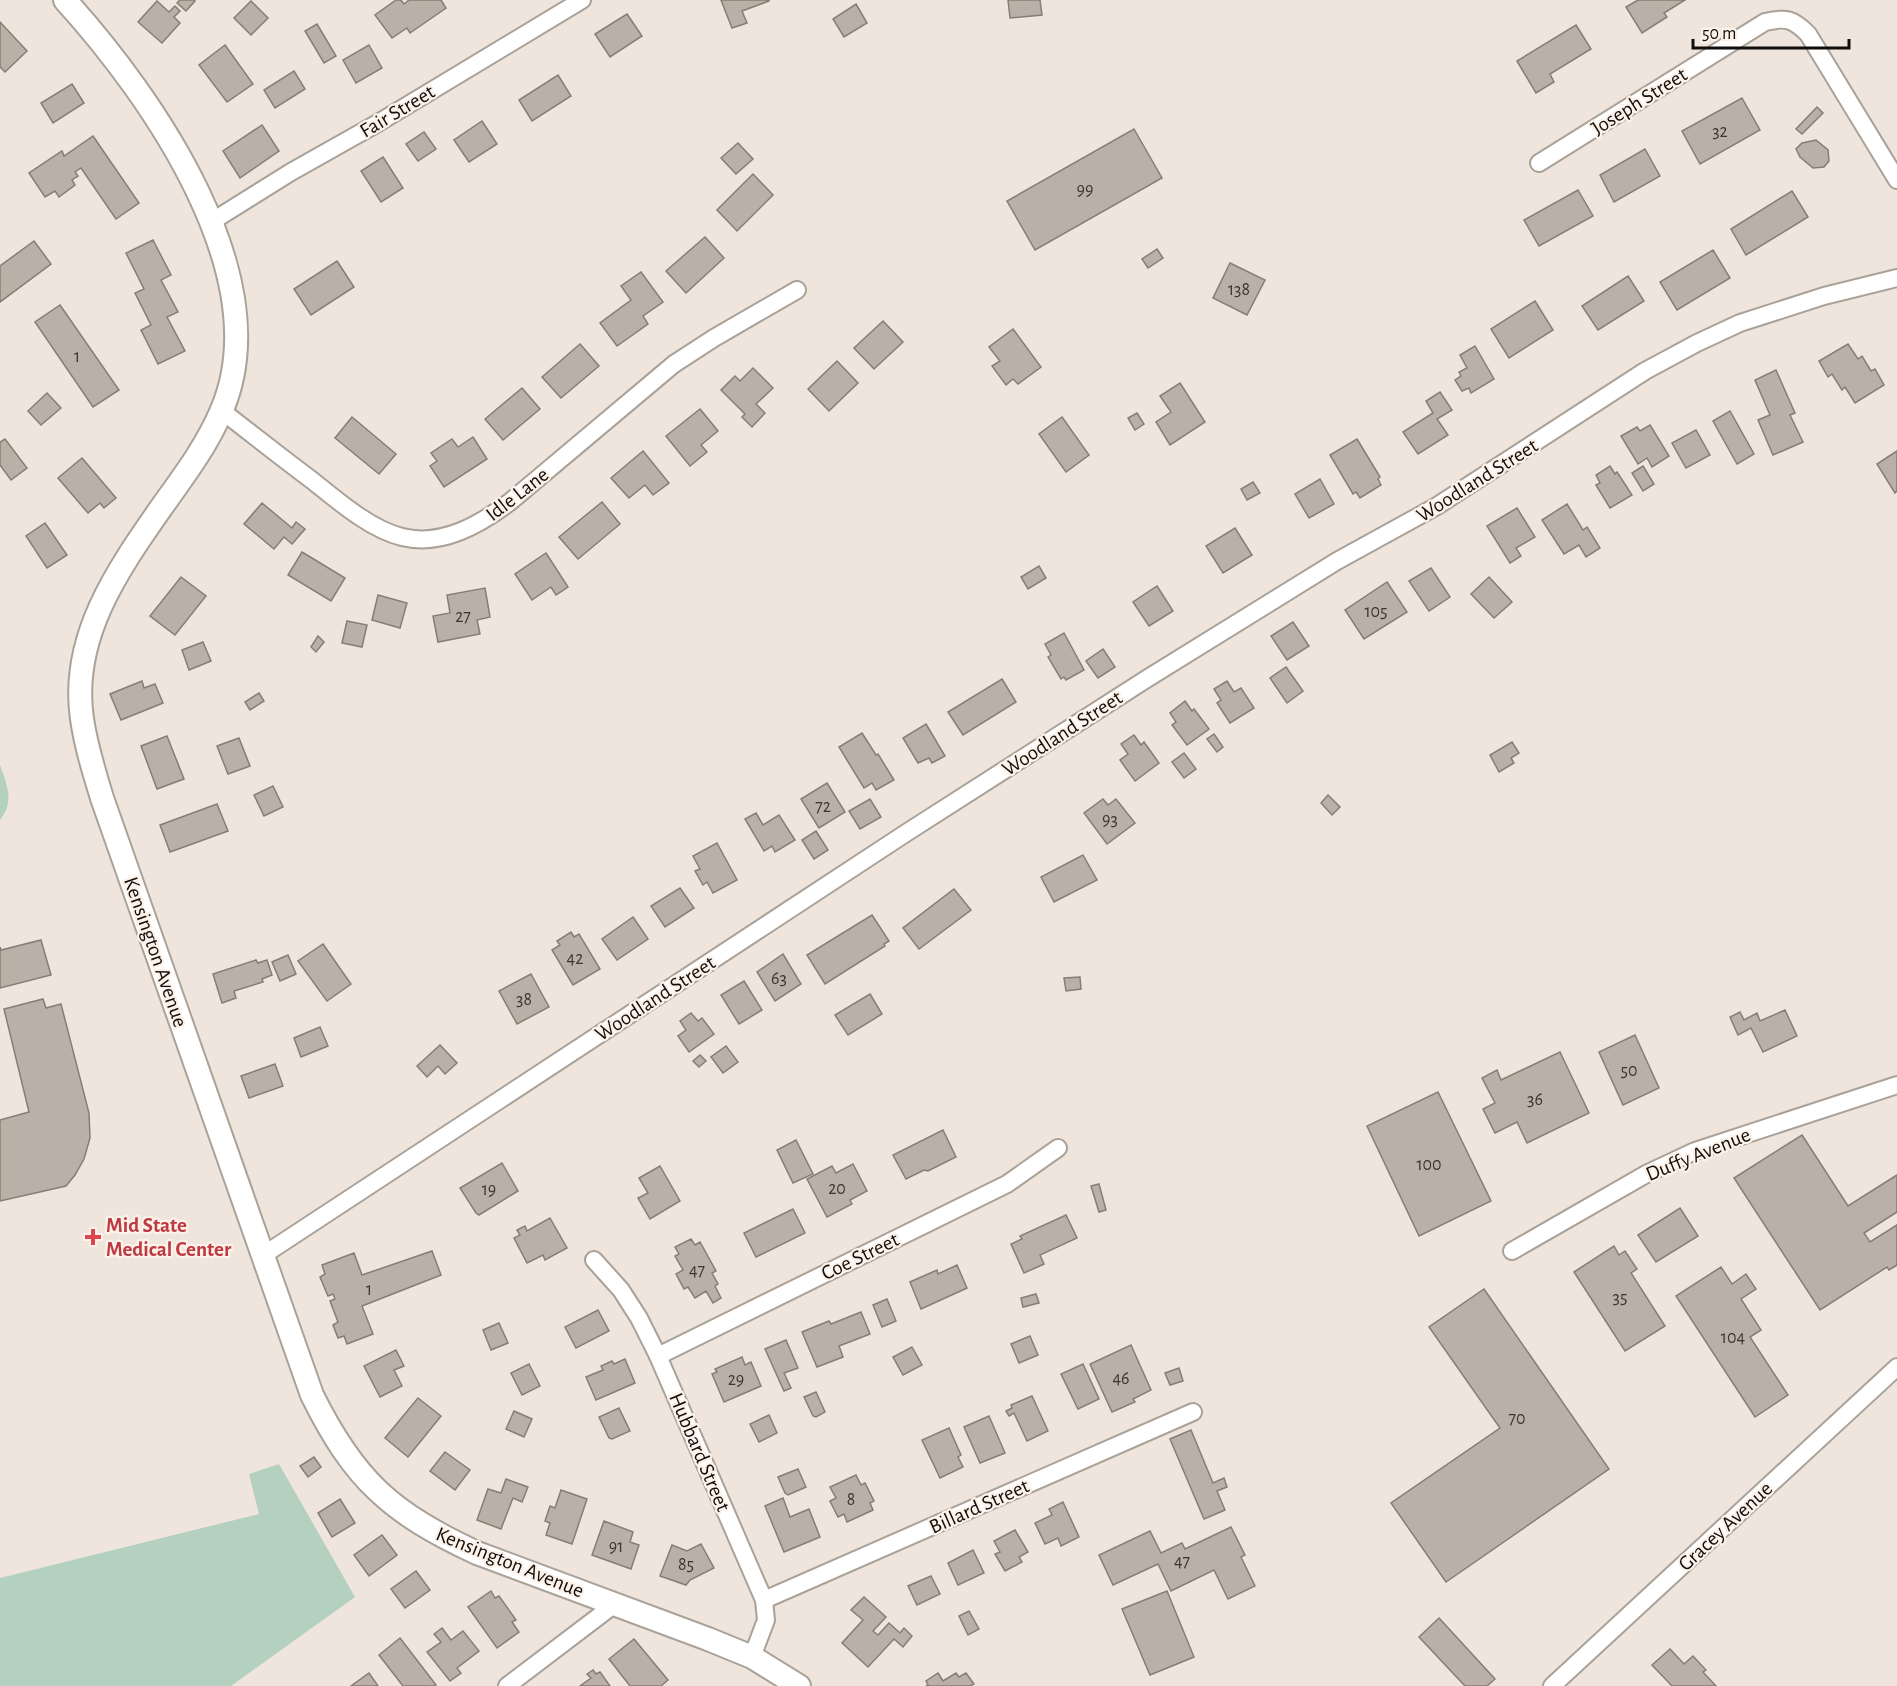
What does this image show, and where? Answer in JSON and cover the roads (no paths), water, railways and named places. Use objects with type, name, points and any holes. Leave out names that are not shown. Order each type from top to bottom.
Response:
[{"type":"main road","name":"Kensington Avenue","points":[[65,0],[101,42],[160,126],[189,176],[211,222],[228,269],[236,308],[237,343],[232,380],[222,411],[204,446],[137,542],[98,609],[87,643],[81,679],[81,717],[88,753],[102,798],[312,1395],[335,1439],[353,1465],[379,1493],[406,1516],[477,1553],[752,1657],[798,1686]]},
{"type":"street","name":"Fair Street","points":[[211,222],[282,177],[378,123],[582,0]]},
{"type":"street","name":"Joseph Street","points":[[1539,162],[1765,22],[1781,18],[1798,23],[1808,34],[1897,180]]},
{"type":"street","name":"Woodland Street","points":[[262,1256],[1137,684],[1337,561],[1465,489],[1645,371],[1740,323],[1824,296],[1897,278]]},
{"type":"street","name":"Idle Lane","points":[[222,411],[350,510],[376,525],[402,537],[428,538],[456,534],[486,520],[511,501],[674,364],[714,338],[798,290]]},
{"type":"street","name":"Duffy Avenue","points":[[1512,1251],[1648,1173],[1695,1151],[1897,1085]]},
{"type":"street","name":"Coe Street","points":[[658,1356],[1007,1184],[1058,1148]]},
{"type":"street","name":"Hubbard Street","points":[[594,1260],[621,1290],[639,1318],[658,1356],[764,1600],[766,1620],[752,1657]]},
{"type":"street","name":"Gracey Avenue","points":[[1552,1686],[1897,1367]]},
{"type":"street","name":"Billard Street","points":[[764,1600],[1193,1412]]},
{"type":"street","points":[[507,1686],[615,1604]]},
{"type":"place","name":"Mid State Medical Center","points":[[93,1237]]}]
